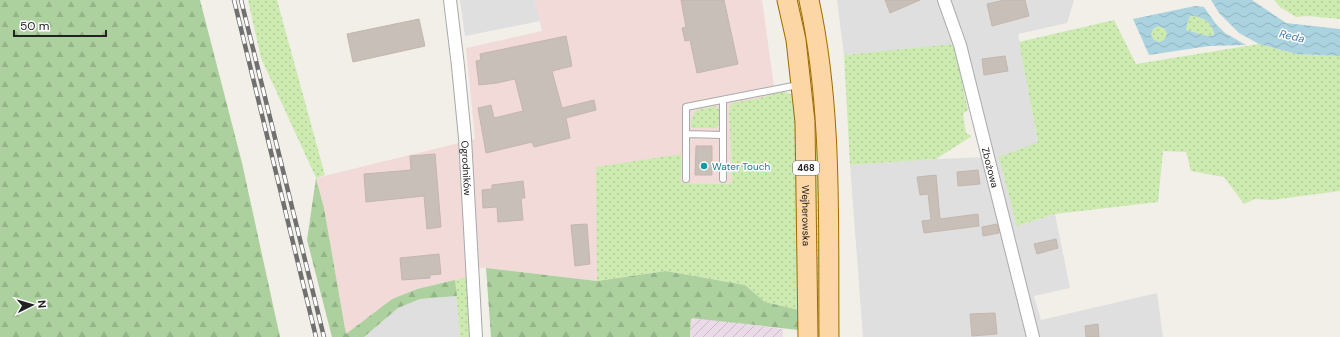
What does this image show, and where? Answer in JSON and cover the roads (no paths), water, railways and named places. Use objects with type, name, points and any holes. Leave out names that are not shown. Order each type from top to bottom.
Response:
[{"type":"main road","name":"Wejherowska","points":[[787,0],[796,40],[802,85],[806,157],[808,337]]},
{"type":"main road","name":"Wejherowska","points":[[808,0],[813,20],[820,68],[826,132],[829,337]]},
{"type":"street","name":"Ogrodników","points":[[450,0],[465,138],[476,337]]},
{"type":"street","name":"Zbożowa","points":[[944,0],[960,45],[1033,337]]},
{"type":"lane","points":[[686,179],[686,107],[802,85]]},
{"type":"lane","points":[[723,100],[723,179]]},
{"type":"lane","points":[[686,134],[723,135]]},
{"type":"water","name":"Reda","points":[[1211,0],[1252,0],[1286,23],[1340,29],[1340,56],[1297,54],[1259,44],[1239,33],[1219,13]]},
{"type":"water","points":[[1195,6],[1204,7],[1216,24],[1225,33],[1246,45],[1209,46],[1149,55],[1133,19]],"holes":[[[1190,16],[1202,18],[1209,23],[1212,27],[1214,35],[1208,36],[1186,30]],[[1158,26],[1165,29],[1167,34],[1164,40],[1159,42],[1154,40],[1151,35],[1153,29]]]},
{"type":"railway","points":[[234,0],[316,337]]},
{"type":"railway","points":[[241,0],[324,337]]},
{"type":"place","name":"Water Touch","points":[[704,166]]}]
